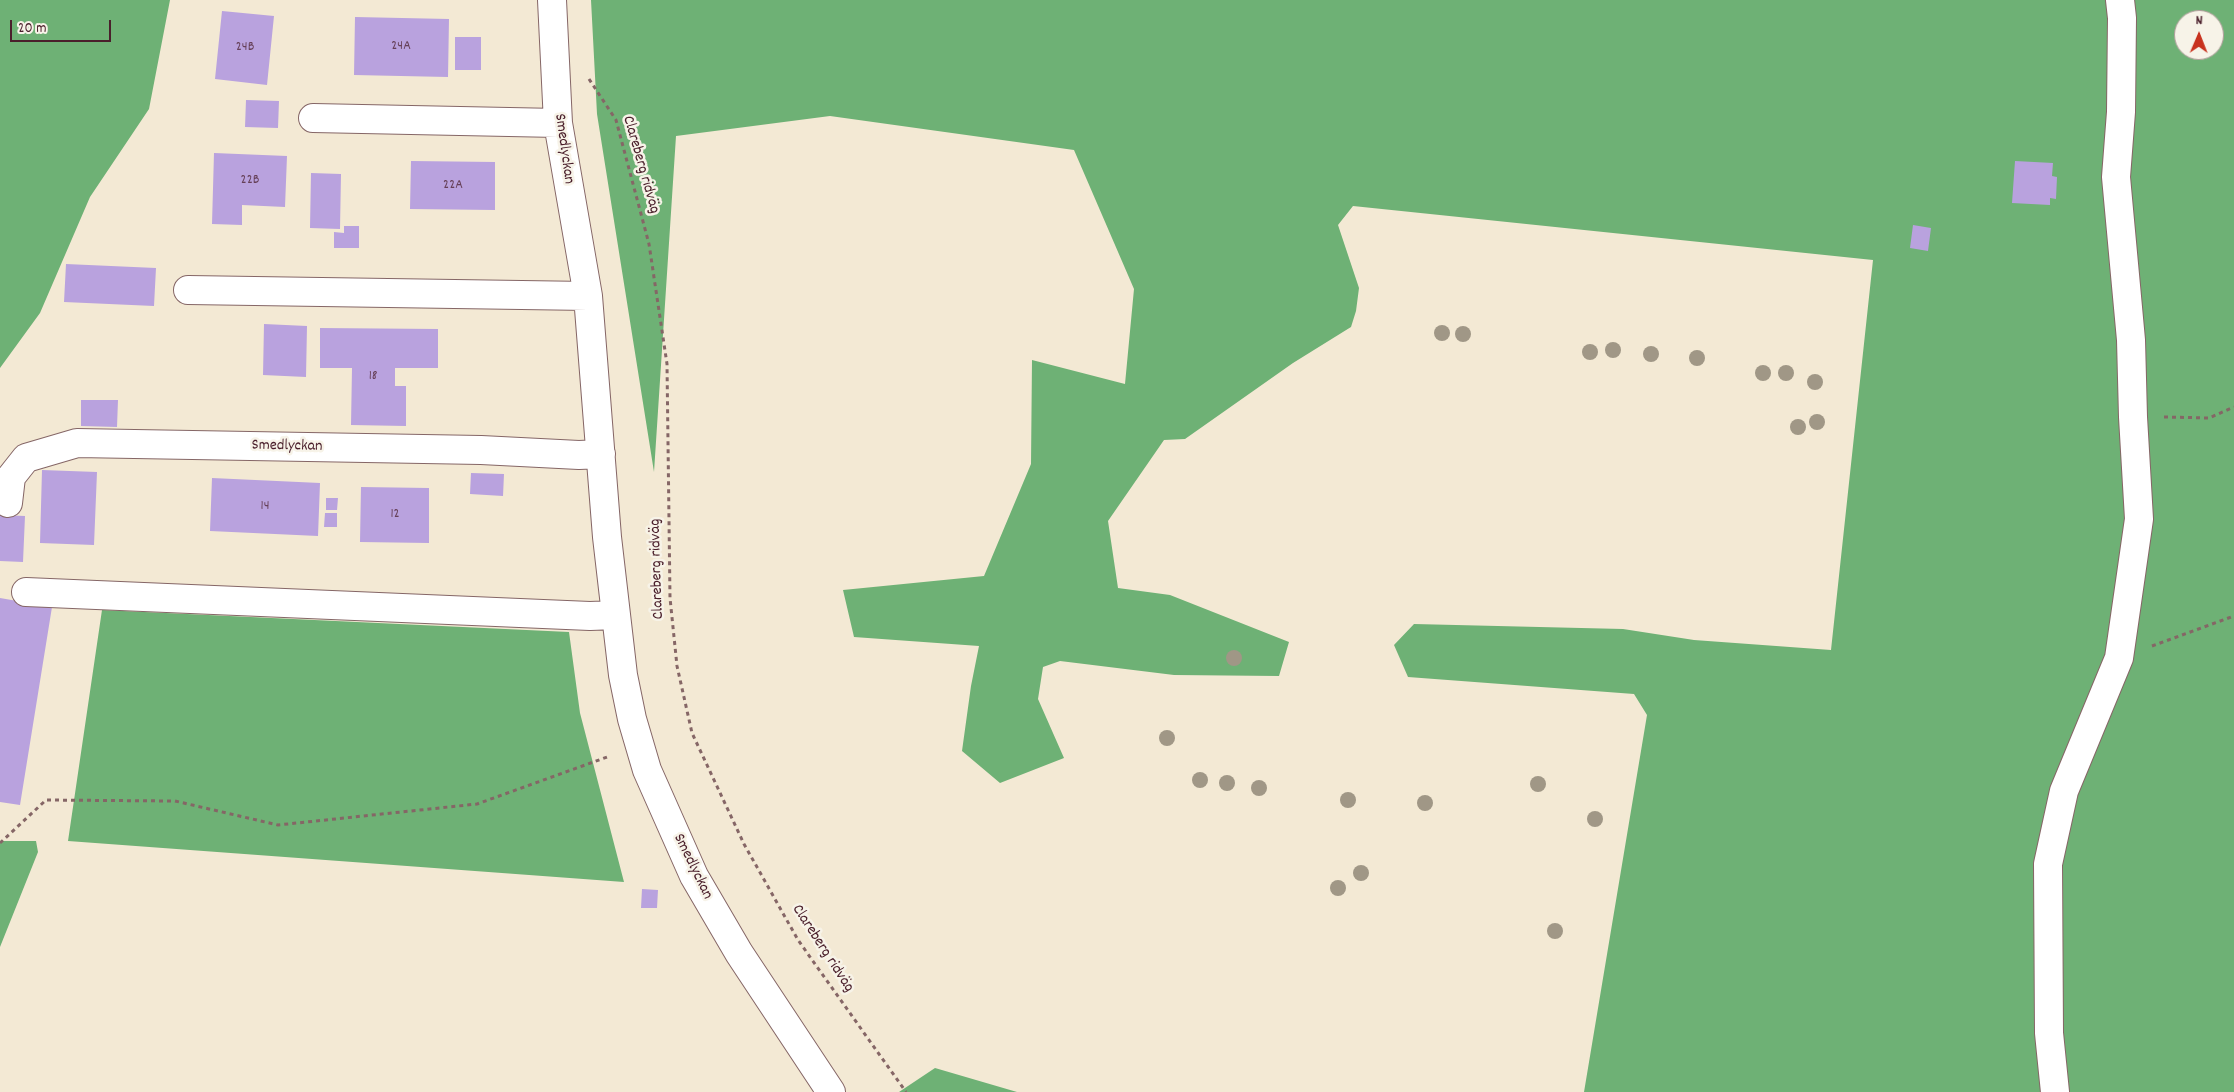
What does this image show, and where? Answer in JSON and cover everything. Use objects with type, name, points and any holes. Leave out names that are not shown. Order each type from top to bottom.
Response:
[{"type":"street","name":"Smedlyckan","points":[[552,0],[558,123],[588,296],[607,537],[623,676],[632,719],[647,770],[694,876],[739,953],[831,1092]]},
{"type":"street","points":[[2055,1092],[2050,1033],[2048,864],[2064,790],[2119,658],[2139,519],[2131,340],[2116,177],[2121,112],[2122,18],[2120,0]]},
{"type":"street","points":[[313,118],[558,123]]},
{"type":"street","points":[[188,290],[588,296]]},
{"type":"street","name":"Smedlyckan","points":[[8,503],[11,477],[26,458],[76,443],[601,454]]},
{"type":"street","points":[[26,592],[570,615],[616,615]]},
{"type":"path","name":"Clareberg ridväg","points":[[586,76],[616,120],[650,244],[667,364],[670,598],[677,666],[692,733],[744,844],[798,940],[906,1092]]},
{"type":"path","points":[[2133,417],[2209,418],[2234,407]]},
{"type":"path","points":[[2119,658],[2234,616]]},
{"type":"path","points":[[0,843],[46,800],[175,800],[278,825],[477,804],[617,753]]},
{"type":"green space","points":[[0,0],[170,0],[149,109],[90,197],[40,313],[0,368]]},
{"type":"green space","points":[[591,0],[2234,0],[2234,1092],[1584,1092],[1647,715],[1634,694],[1408,677],[1394,645],[1414,624],[1623,629],[1694,640],[1831,650],[1873,260],[1353,206],[1338,225],[1359,288],[1356,311],[1351,327],[1293,363],[1185,439],[1164,440],[1108,521],[1118,588],[1170,595],[1289,642],[1279,676],[1174,675],[1060,661],[1043,667],[1038,699],[1064,758],[1000,783],[962,751],[971,686],[979,646],[854,637],[843,590],[984,576],[1031,464],[1032,360],[1125,384],[1134,289],[1074,150],[830,116],[676,136],[654,472],[597,114]]},
{"type":"green space","points":[[102,610],[569,632],[580,713],[624,882],[68,841]]},
{"type":"green space","points":[[0,841],[36,841],[38,852],[0,947]]},
{"type":"green space","points":[[935,1068],[1017,1092],[899,1092]]},
{"type":"building","points":[[222,11],[274,16],[267,85],[215,79]]},
{"type":"building","points":[[355,17],[449,19],[448,77],[354,75]]},
{"type":"building","points":[[455,37],[481,37],[481,70],[455,70]]},
{"type":"building","points":[[246,100],[279,101],[278,128],[245,127]]},
{"type":"building","points":[[214,153],[287,156],[285,207],[242,205],[242,225],[212,224]]},
{"type":"building","points":[[411,161],[495,162],[495,210],[410,209]]},
{"type":"building","points":[[2015,161],[2053,163],[2052,176],[2057,177],[2056,199],[2050,198],[2050,205],[2012,203]]},
{"type":"building","points":[[311,173],[341,174],[340,229],[310,228]]},
{"type":"building","points":[[1913,225],[1931,228],[1928,251],[1910,248]]},
{"type":"building","points":[[344,226],[359,226],[359,248],[334,248],[334,232],[344,233]]},
{"type":"building","points":[[66,264],[156,268],[154,306],[64,302]]},
{"type":"building","points":[[264,324],[307,326],[306,377],[263,375]]},
{"type":"building","points":[[320,328],[438,329],[438,368],[395,368],[395,386],[406,386],[406,426],[351,425],[352,368],[320,368]]},
{"type":"building","points":[[81,400],[118,400],[117,427],[81,426]]},
{"type":"building","points":[[42,470],[97,472],[94,545],[40,543]]},
{"type":"building","points":[[471,473],[504,474],[503,496],[470,494]]},
{"type":"building","points":[[212,478],[320,483],[318,536],[210,531]]},
{"type":"building","points":[[361,487],[429,488],[429,543],[360,542]]},
{"type":"building","points":[[326,498],[338,498],[337,510],[326,510]]},
{"type":"building","points":[[325,513],[337,513],[337,527],[324,527]]},
{"type":"building","points":[[0,515],[25,516],[23,562],[0,561]]},
{"type":"building","points":[[0,598],[52,607],[20,805],[0,802]]},
{"type":"building","points":[[642,889],[658,890],[657,908],[641,908]]}]
